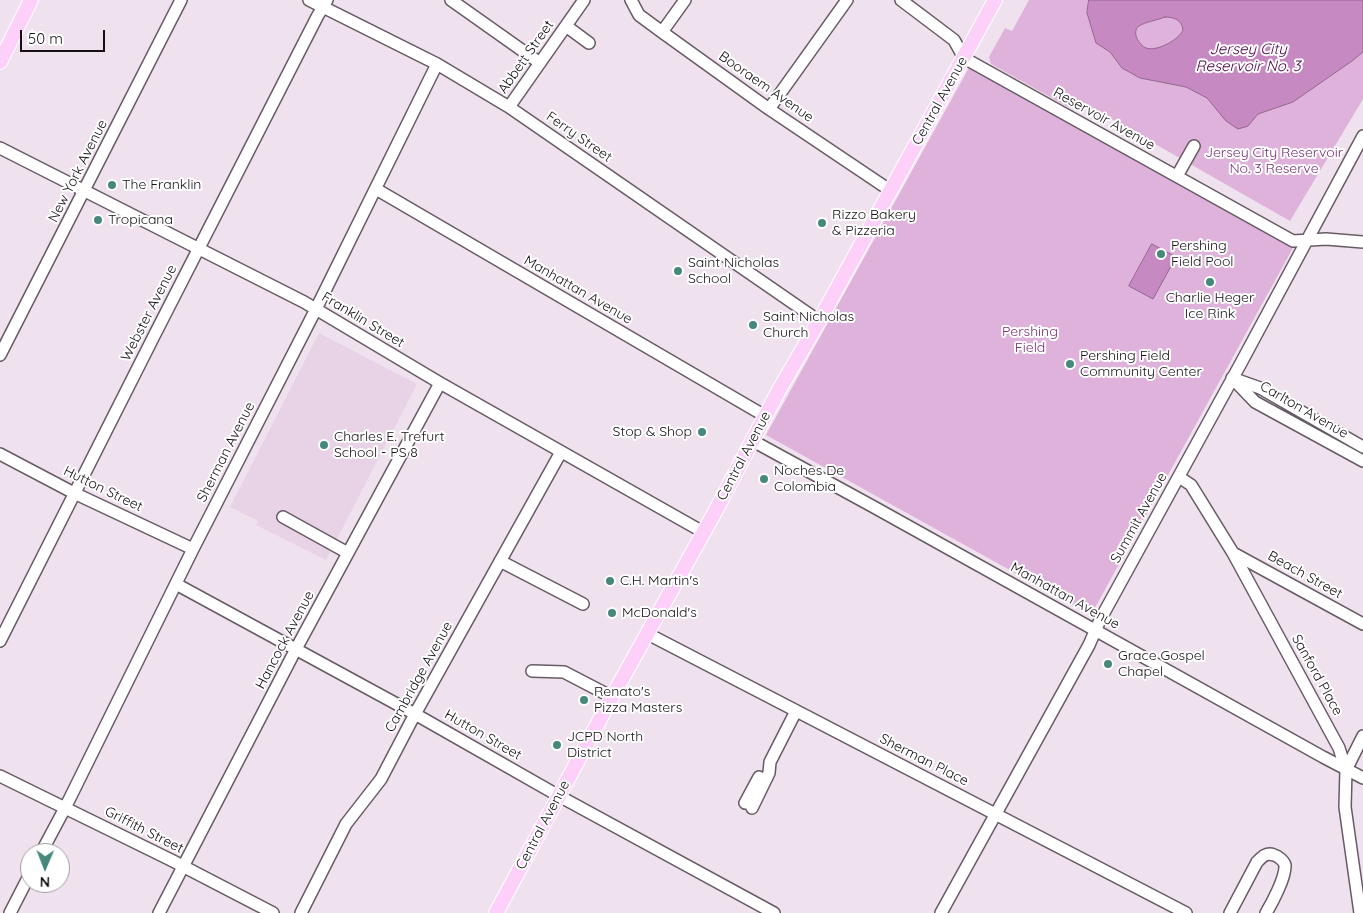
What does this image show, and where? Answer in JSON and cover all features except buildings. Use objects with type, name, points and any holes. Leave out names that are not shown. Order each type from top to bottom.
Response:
[{"type":"main road","points":[[0,62],[31,0]]},
{"type":"main road","name":"Central Avenue","points":[[496,913],[779,390],[819,321],[995,0]]},
{"type":"street","name":"New York Avenue","points":[[0,355],[181,0]]},
{"type":"street","name":"Ferry Street","points":[[309,0],[324,4],[437,64],[509,107],[819,321]]},
{"type":"street","points":[[451,0],[540,63]]},
{"type":"street","name":"Abbett Street","points":[[509,107],[584,0]]},
{"type":"street","name":"Booraem Avenue","points":[[631,0],[639,15],[662,32],[769,109],[891,190]]},
{"type":"street","points":[[662,32],[685,0]]},
{"type":"street","points":[[769,109],[847,0]]},
{"type":"street","name":"Reservoir Avenue","points":[[901,0],[954,40],[964,58],[1293,241],[1326,239],[1363,242]]},
{"type":"street","name":"Webster Avenue","points":[[0,641],[324,4]]},
{"type":"street","points":[[566,26],[589,43]]},
{"type":"street","name":"Sherman Avenue","points":[[46,843],[193,549],[316,309],[437,64]]},
{"type":"street","name":"Summit Avenue","points":[[941,913],[1363,136]]},
{"type":"street","points":[[1177,176],[1194,146]]},
{"type":"street","name":"Franklin Street","points":[[0,148],[316,309],[440,383],[703,532]]},
{"type":"street","name":"Manhattan Avenue","points":[[376,189],[765,416]]},
{"type":"street","name":"Carlton Avenue","points":[[1232,378],[1260,388],[1363,447]]},
{"type":"street","name":"Carlton Avenue","points":[[1232,378],[1255,402],[1363,461]]},
{"type":"street","name":"Hancock Avenue","points":[[159,913],[296,649],[440,383]]},
{"type":"street","name":"Manhattan Avenue","points":[[753,441],[1363,778]]},
{"type":"street","name":"Cambridge Avenue","points":[[301,913],[346,824],[381,779],[415,714],[561,452]]},
{"type":"street","name":"Hutton Street","points":[[0,454],[74,493],[193,549]]},
{"type":"street","name":"Sanford Place","points":[[1179,477],[1191,485],[1233,553],[1339,748],[1346,770],[1345,807],[1360,913]]},
{"type":"street","points":[[283,517],[348,553]]},
{"type":"street","name":"Beach Street","points":[[1233,553],[1363,624]]},
{"type":"street","points":[[500,561],[583,604]]},
{"type":"street","name":"Hutton Street","points":[[176,584],[774,913]]},
{"type":"street","name":"Sherman Place","points":[[648,634],[1186,913]]},
{"type":"street","points":[[532,671],[564,672],[612,697]]},
{"type":"street","points":[[748,805],[769,773],[770,762],[796,712]]},
{"type":"street","points":[[1346,770],[1363,736]]},
{"type":"street","name":"Griffith Street","points":[[0,776],[274,913]]},
{"type":"street","points":[[1230,913],[1257,862],[1262,856],[1267,854],[1275,855],[1285,865],[1284,874],[1275,897],[1266,913]]},
{"type":"street","points":[[10,913],[20,893]]},
{"type":"shaded area","name":"Charles E. Trefurt School - PS 8","points":[[319,333],[417,384],[326,560],[256,525],[258,521],[230,507]]},
{"type":"green space","name":"Jersey City Reservoir No. 3 Reserve","points":[[1029,0],[1089,0],[1087,13],[1096,43],[1110,52],[1122,68],[1140,78],[1186,87],[1207,98],[1217,110],[1248,126],[1258,114],[1293,102],[1363,52],[1363,99],[1290,221],[1085,104],[1070,108],[991,64],[989,57],[1005,28],[1012,31]]},
{"type":"green space","points":[[1165,17],[1174,19],[1181,24],[1183,31],[1181,34],[1161,47],[1150,49],[1143,46],[1136,35],[1139,26]]},
{"type":"green space","name":"Pershing Field","points":[[970,66],[1294,246],[1091,615],[766,435]]},
{"type":"water","name":"Jersey City Reservoir No. 3","points":[[1089,0],[1363,0],[1363,52],[1293,102],[1258,114],[1248,126],[1238,129],[1226,121],[1207,98],[1186,87],[1140,78],[1122,68],[1110,52],[1096,43],[1087,13]],"holes":[[[1165,17],[1174,18],[1181,24],[1183,30],[1181,34],[1161,47],[1146,48],[1137,38],[1137,29],[1145,23]]]},
{"type":"water","points":[[1152,244],[1176,257],[1153,299],[1129,286]]},
{"type":"place","name":"The Franklin","points":[[112,185]]},
{"type":"place","name":"Tropicana","points":[[98,220]]},
{"type":"place","name":"Rizzo Bakery & Pizzeria","points":[[822,223]]},
{"type":"place","name":"Pershing Field Pool","points":[[1161,254]]},
{"type":"place","name":"Saint Nicholas School","points":[[678,271]]},
{"type":"place","name":"Charlie Heger Ice Rink","points":[[1210,282]]},
{"type":"place","name":"Saint Nicholas Church","points":[[753,325]]},
{"type":"place","name":"Pershing Field Community Center","points":[[1070,364]]},
{"type":"place","name":"Stop & Shop","points":[[702,432]]},
{"type":"place","name":"Charles E. Trefurt School - PS 8","points":[[324,445]]},
{"type":"place","name":"Noches De Colombia","points":[[764,479]]},
{"type":"place","name":"C.H. Martin's","points":[[610,581]]},
{"type":"place","name":"McDonald's","points":[[612,613]]},
{"type":"place","name":"Grace Gospel Chapel","points":[[1108,664]]},
{"type":"place","name":"Renato's Pizza Masters","points":[[584,700]]},
{"type":"place","name":"JCPD North District","points":[[557,745]]}]
